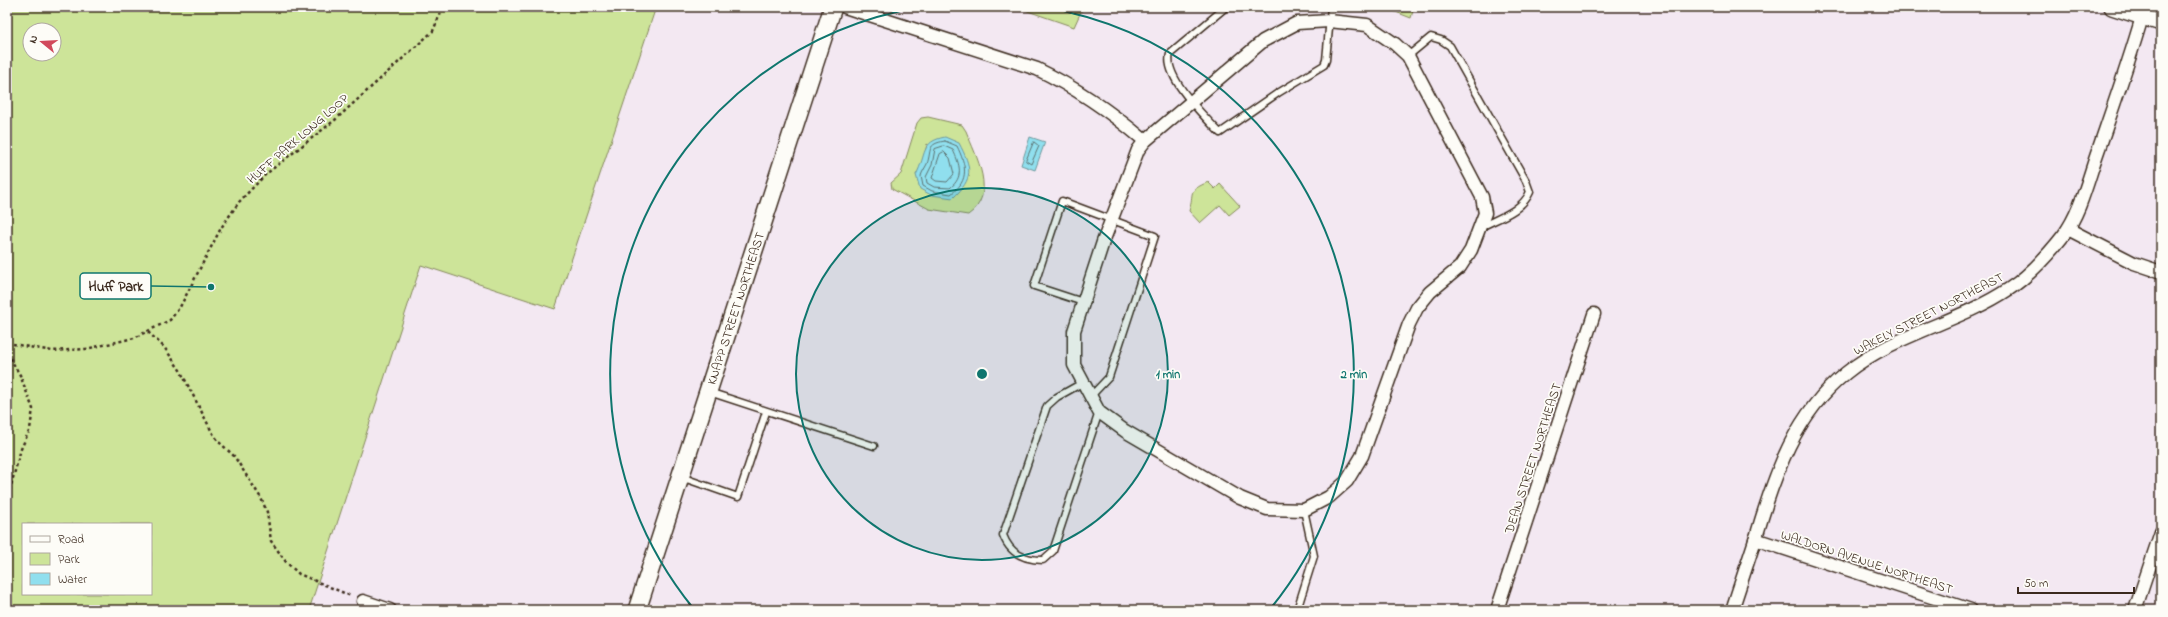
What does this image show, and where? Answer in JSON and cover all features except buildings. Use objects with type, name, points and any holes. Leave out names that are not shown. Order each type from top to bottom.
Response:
[{"type":"main road","name":"KNAPP STREET NORTHEAST","points":[[637,610],[833,7]]},
{"type":"street","points":[[845,7],[1037,69],[1061,80],[1110,111],[1144,141]]},
{"type":"street","points":[[2112,7],[2161,23]]},
{"type":"street","name":"WAKELY STREET NORTHEAST","points":[[1732,610],[1783,457],[1810,410],[1834,383],[1856,365],[1879,352],[1977,307],[2010,289],[2051,250],[2068,228],[2082,197],[2142,17]]},
{"type":"street","points":[[1329,22],[1367,25],[1395,44],[1408,56],[1482,197],[1485,213],[1471,250],[1460,267],[1430,292],[1417,308],[1409,324],[1362,456],[1347,481],[1329,497],[1304,510],[1267,509],[1240,498],[1125,431],[1100,412],[1074,365],[1074,331],[1112,218],[1138,150],[1144,141],[1191,101],[1263,41],[1297,23],[1329,22]]},
{"type":"street","points":[[2068,228],[2129,260],[2161,272]]},
{"type":"street","name":"DEAN STREET NORTHEAST","points":[[1497,610],[1594,314]]},
{"type":"street","points":[[2135,610],[2161,532]]},
{"type":"street","name":"WALDORN AVENUE NORTHEAST","points":[[1755,539],[1971,610]]},
{"type":"street","points":[[363,601],[390,610]]},
{"type":"lane","points":[[1226,7],[1170,54],[1168,60],[1170,69],[1191,101],[1220,133],[1278,93],[1324,65],[1326,60],[1331,7]]},
{"type":"lane","points":[[1408,56],[1431,37],[1441,40],[1450,46],[1526,181],[1530,192],[1528,198],[1518,208],[1480,228]]},
{"type":"lane","points":[[1083,302],[1034,286],[1062,201],[1112,218],[1155,236],[1109,377],[1091,396]]},
{"type":"lane","points":[[1084,382],[1057,397],[1047,406],[1002,535],[1006,545],[1013,552],[1033,560],[1044,560],[1053,551],[1100,412]]},
{"type":"lane","points":[[707,392],[874,446]]},
{"type":"lane","points":[[679,477],[738,497],[766,412]]},
{"type":"lane","points":[[1297,610],[1314,556],[1304,510]]},
{"type":"path","name":"HUFF PARK LONG LOOP","points":[[7,343],[52,351],[86,349],[134,338],[166,323],[176,315],[221,228],[239,202],[266,174],[335,120],[433,31],[443,7]]},
{"type":"path","points":[[148,332],[164,347],[180,370],[212,432],[219,442],[234,456],[261,498],[267,512],[271,541],[286,562],[299,574],[363,601]]},
{"type":"path","points":[[7,354],[20,375],[33,409],[30,429],[21,449],[7,500]]},
{"type":"green space","points":[[7,7],[656,7],[555,309],[421,265],[309,610],[7,610]]},
{"type":"green space","points":[[1016,7],[1083,7],[1074,27]]},
{"type":"green space","points":[[1383,7],[1414,7],[1411,18]]},
{"type":"green space","points":[[928,117],[962,125],[966,131],[979,163],[983,186],[982,197],[977,206],[968,215],[929,209],[892,189],[891,183],[901,174],[917,123],[921,118]],"holes":[[[927,144],[970,176],[916,175],[923,162]]]},
{"type":"green space","points":[[1208,182],[1215,189],[1220,184],[1240,206],[1229,215],[1220,205],[1200,223],[1189,211],[1192,193],[1194,190]]},
{"type":"water","points":[[945,137],[959,143],[966,159],[969,172],[965,184],[953,198],[931,195],[920,189],[916,175],[925,150],[931,142]]},
{"type":"water","points":[[1030,137],[1045,142],[1035,170],[1021,165]]},
{"type":"place","name":"Huff Park","points":[[211,287]]}]
